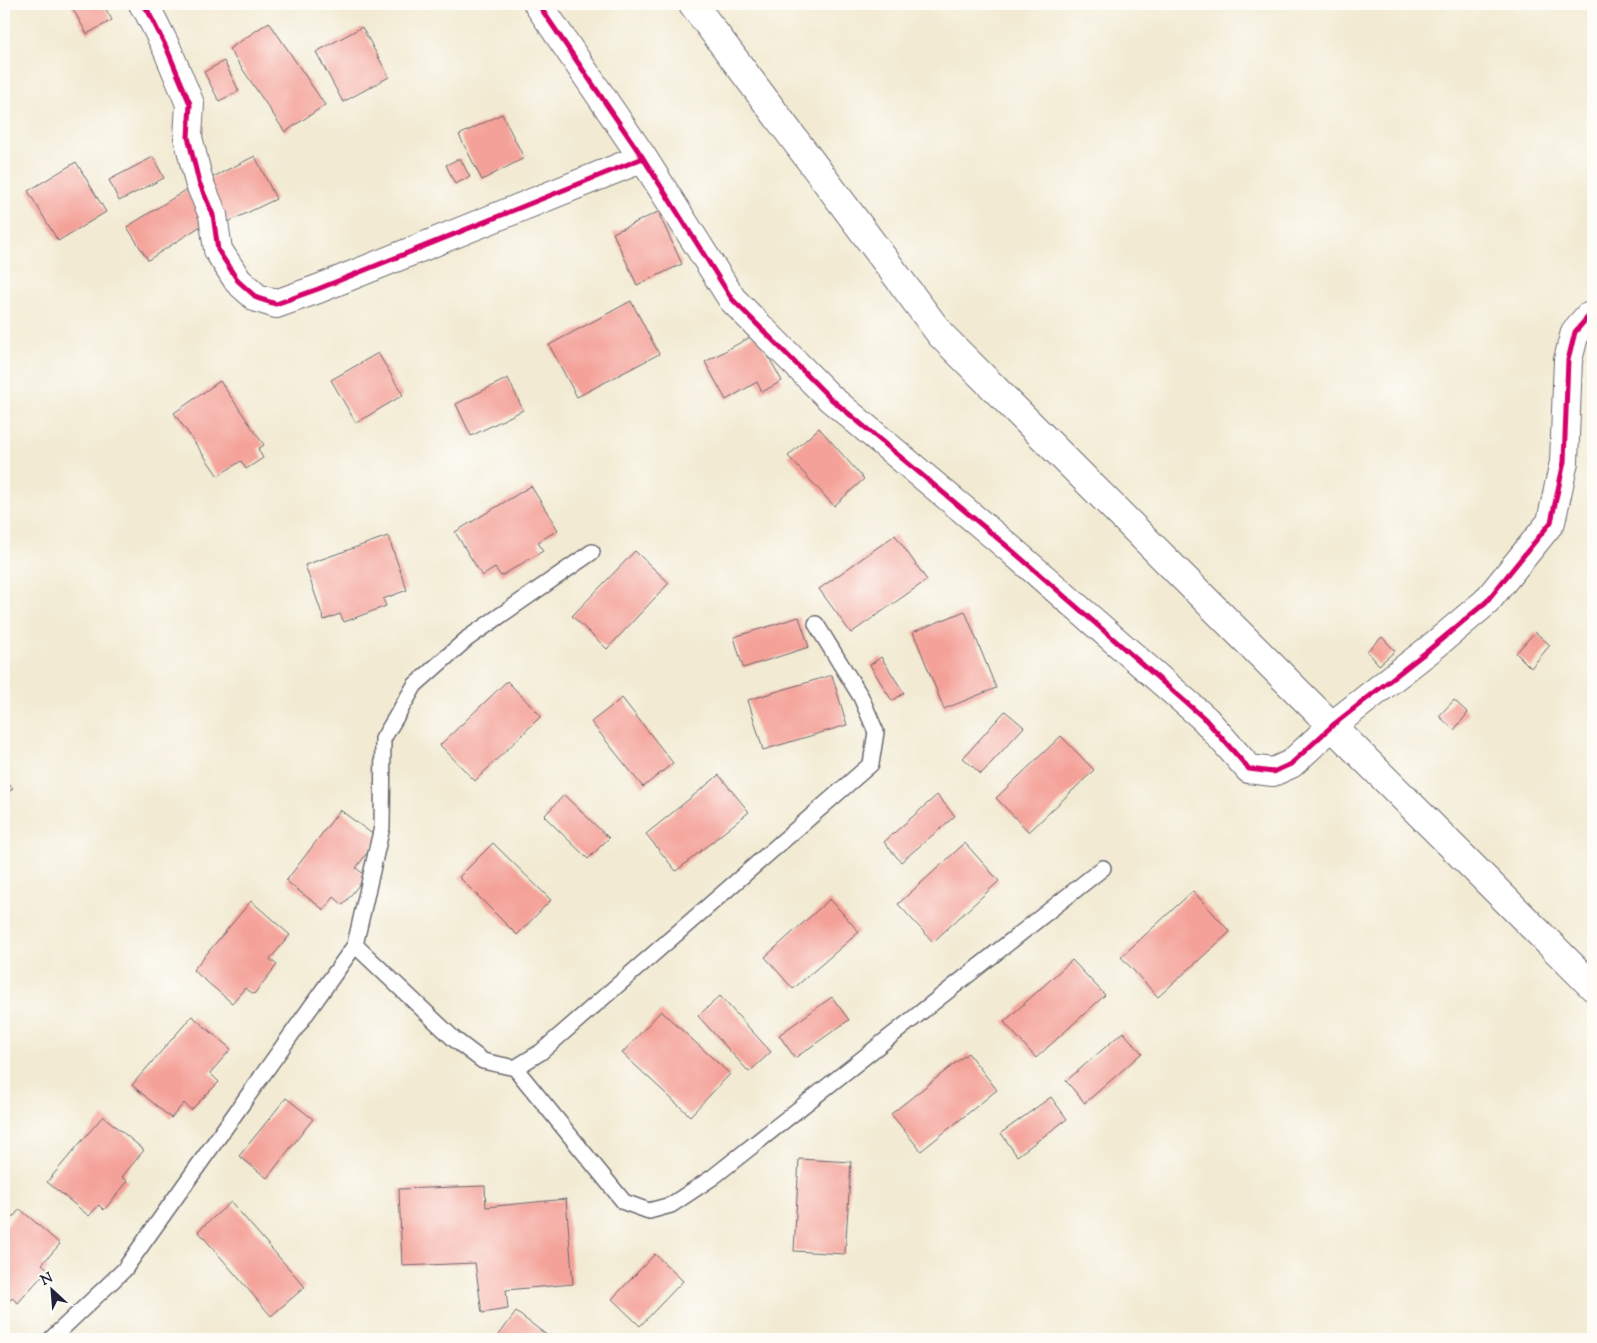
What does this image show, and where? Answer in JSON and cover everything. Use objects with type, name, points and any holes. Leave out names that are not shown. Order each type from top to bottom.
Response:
[{"type":"street","points":[[142,4],[148,11],[167,49],[190,104],[188,137],[200,182],[214,215],[218,250],[238,281],[257,298],[276,304],[318,289],[643,158]]},
{"type":"street","points":[[538,4],[643,158],[732,299],[830,398],[1008,547],[1205,719],[1249,770],[1273,772],[1291,764],[1333,725],[1430,649],[1486,602],[1551,522],[1564,462],[1568,360],[1576,332],[1588,317],[1593,316]]},
{"type":"street","points":[[693,4],[941,335],[1593,987]]},
{"type":"lane","points":[[51,1339],[124,1270],[355,945],[382,827],[383,739],[415,684],[468,638],[592,552]]},
{"type":"lane","points":[[516,1068],[541,1052],[871,764],[876,732],[861,697],[816,624]]},
{"type":"lane","points":[[355,945],[454,1039],[483,1061],[516,1068],[624,1202],[649,1211],[671,1205],[713,1177],[1103,868]]},
{"type":"building","points":[[70,4],[103,4],[112,20],[87,34]]},
{"type":"building","points":[[269,22],[325,105],[285,132],[229,49]]},
{"type":"building","points":[[362,27],[389,77],[343,102],[316,52]]},
{"type":"building","points":[[224,61],[239,91],[219,101],[204,72]]},
{"type":"building","points":[[502,114],[524,158],[482,180],[459,135]]},
{"type":"building","points":[[255,156],[276,199],[226,223],[205,181]]},
{"type":"building","points":[[153,157],[164,178],[119,201],[109,180]]},
{"type":"building","points":[[460,158],[470,177],[455,184],[446,165]]},
{"type":"building","points":[[76,162],[106,212],[58,241],[28,191]]},
{"type":"building","points":[[186,190],[207,222],[148,260],[127,227]]},
{"type":"building","points":[[658,212],[682,264],[637,285],[613,233]]},
{"type":"building","points":[[631,301],[659,354],[577,397],[549,345]]},
{"type":"building","points":[[756,334],[782,381],[762,392],[757,382],[726,400],[705,362]]},
{"type":"building","points":[[378,353],[403,395],[356,423],[331,380]]},
{"type":"building","points":[[508,378],[523,410],[471,436],[456,404]]},
{"type":"building","points":[[220,381],[264,445],[258,449],[263,458],[246,469],[241,461],[218,476],[174,413]]},
{"type":"building","points":[[819,428],[864,479],[834,506],[788,456]]},
{"type":"building","points":[[531,486],[558,530],[538,542],[543,551],[501,576],[495,568],[482,576],[455,532]]},
{"type":"building","points":[[895,535],[927,580],[851,633],[819,589]]},
{"type":"building","points":[[388,536],[407,590],[383,599],[386,606],[344,622],[340,614],[324,620],[305,565]]},
{"type":"building","points":[[635,551],[669,583],[607,649],[572,616]]},
{"type":"building","points":[[965,611],[996,688],[944,709],[913,632]]},
{"type":"building","points":[[799,617],[809,647],[743,668],[734,637]]},
{"type":"building","points":[[1535,632],[1550,645],[1531,668],[1516,653]]},
{"type":"building","points":[[1382,637],[1395,651],[1379,665],[1367,651]]},
{"type":"building","points":[[881,657],[904,693],[892,701],[870,665]]},
{"type":"building","points":[[832,675],[847,725],[763,750],[748,700]]},
{"type":"building","points":[[507,681],[541,716],[475,781],[440,745]]},
{"type":"building","points":[[622,698],[673,763],[643,787],[591,722]]},
{"type":"building","points":[[1454,700],[1468,713],[1454,730],[1439,716]]},
{"type":"building","points":[[1005,711],[1024,727],[981,774],[963,758]]},
{"type":"building","points":[[1061,736],[1094,770],[1029,832],[996,798]]},
{"type":"building","points":[[719,775],[749,812],[676,871],[646,834]]},
{"type":"building","points":[[4,780],[13,788],[4,798]]},
{"type":"building","points":[[564,795],[609,838],[588,859],[544,816]]},
{"type":"building","points":[[937,795],[955,816],[901,862],[884,842]]},
{"type":"building","points":[[340,810],[378,838],[356,868],[366,876],[343,905],[334,897],[324,910],[286,881]]},
{"type":"building","points":[[493,843],[551,900],[517,935],[459,877]]},
{"type":"building","points":[[965,843],[999,881],[933,942],[898,904]]},
{"type":"building","points":[[1193,891],[1230,932],[1158,997],[1121,957]]},
{"type":"building","points":[[830,899],[859,932],[793,989],[765,957]]},
{"type":"building","points":[[251,901],[290,935],[270,959],[277,965],[254,994],[245,988],[232,1003],[193,970]]},
{"type":"building","points":[[1072,960],[1105,995],[1036,1058],[1004,1022]]},
{"type":"building","points":[[720,996],[771,1052],[749,1072],[698,1016]]},
{"type":"building","points":[[832,997],[849,1020],[795,1058],[779,1035]]},
{"type":"building","points":[[661,1011],[730,1074],[690,1116],[622,1053]]},
{"type":"building","points":[[192,1016],[231,1049],[210,1073],[219,1082],[191,1110],[184,1103],[171,1118],[132,1085]]},
{"type":"building","points":[[1123,1032],[1142,1053],[1085,1103],[1066,1081]]},
{"type":"building","points":[[968,1053],[997,1090],[921,1151],[891,1114]]},
{"type":"building","points":[[1051,1097],[1067,1119],[1017,1156],[1001,1133]]},
{"type":"building","points":[[286,1098],[313,1119],[267,1178],[239,1156]]},
{"type":"building","points":[[103,1116],[144,1150],[122,1177],[128,1181],[104,1210],[99,1205],[89,1216],[47,1182]]},
{"type":"building","points":[[799,1159],[851,1162],[845,1254],[794,1251]]},
{"type":"building","points":[[485,1186],[486,1207],[566,1199],[573,1284],[506,1290],[508,1309],[482,1313],[475,1263],[402,1266],[399,1189]]},
{"type":"building","points":[[231,1202],[305,1287],[271,1316],[198,1231]]},
{"type":"building","points":[[20,1209],[60,1244],[42,1264],[48,1269],[18,1303],[12,1298],[4,1307],[4,1228]]},
{"type":"building","points":[[655,1254],[683,1281],[640,1326],[612,1299]]},
{"type":"building","points":[[516,1312],[552,1339],[496,1339]]},
{"type":"cycle path","points":[[143,4],[167,49],[190,104],[188,137],[199,182],[213,215],[218,250],[238,281],[257,298],[276,304],[318,289],[643,158]]},
{"type":"cycle path","points":[[538,4],[643,158],[732,299],[830,398],[1008,547],[1205,719],[1249,769],[1273,772],[1291,764],[1333,725],[1430,649],[1486,602],[1551,522],[1564,462],[1568,360],[1575,332],[1588,317],[1593,316]]}]
